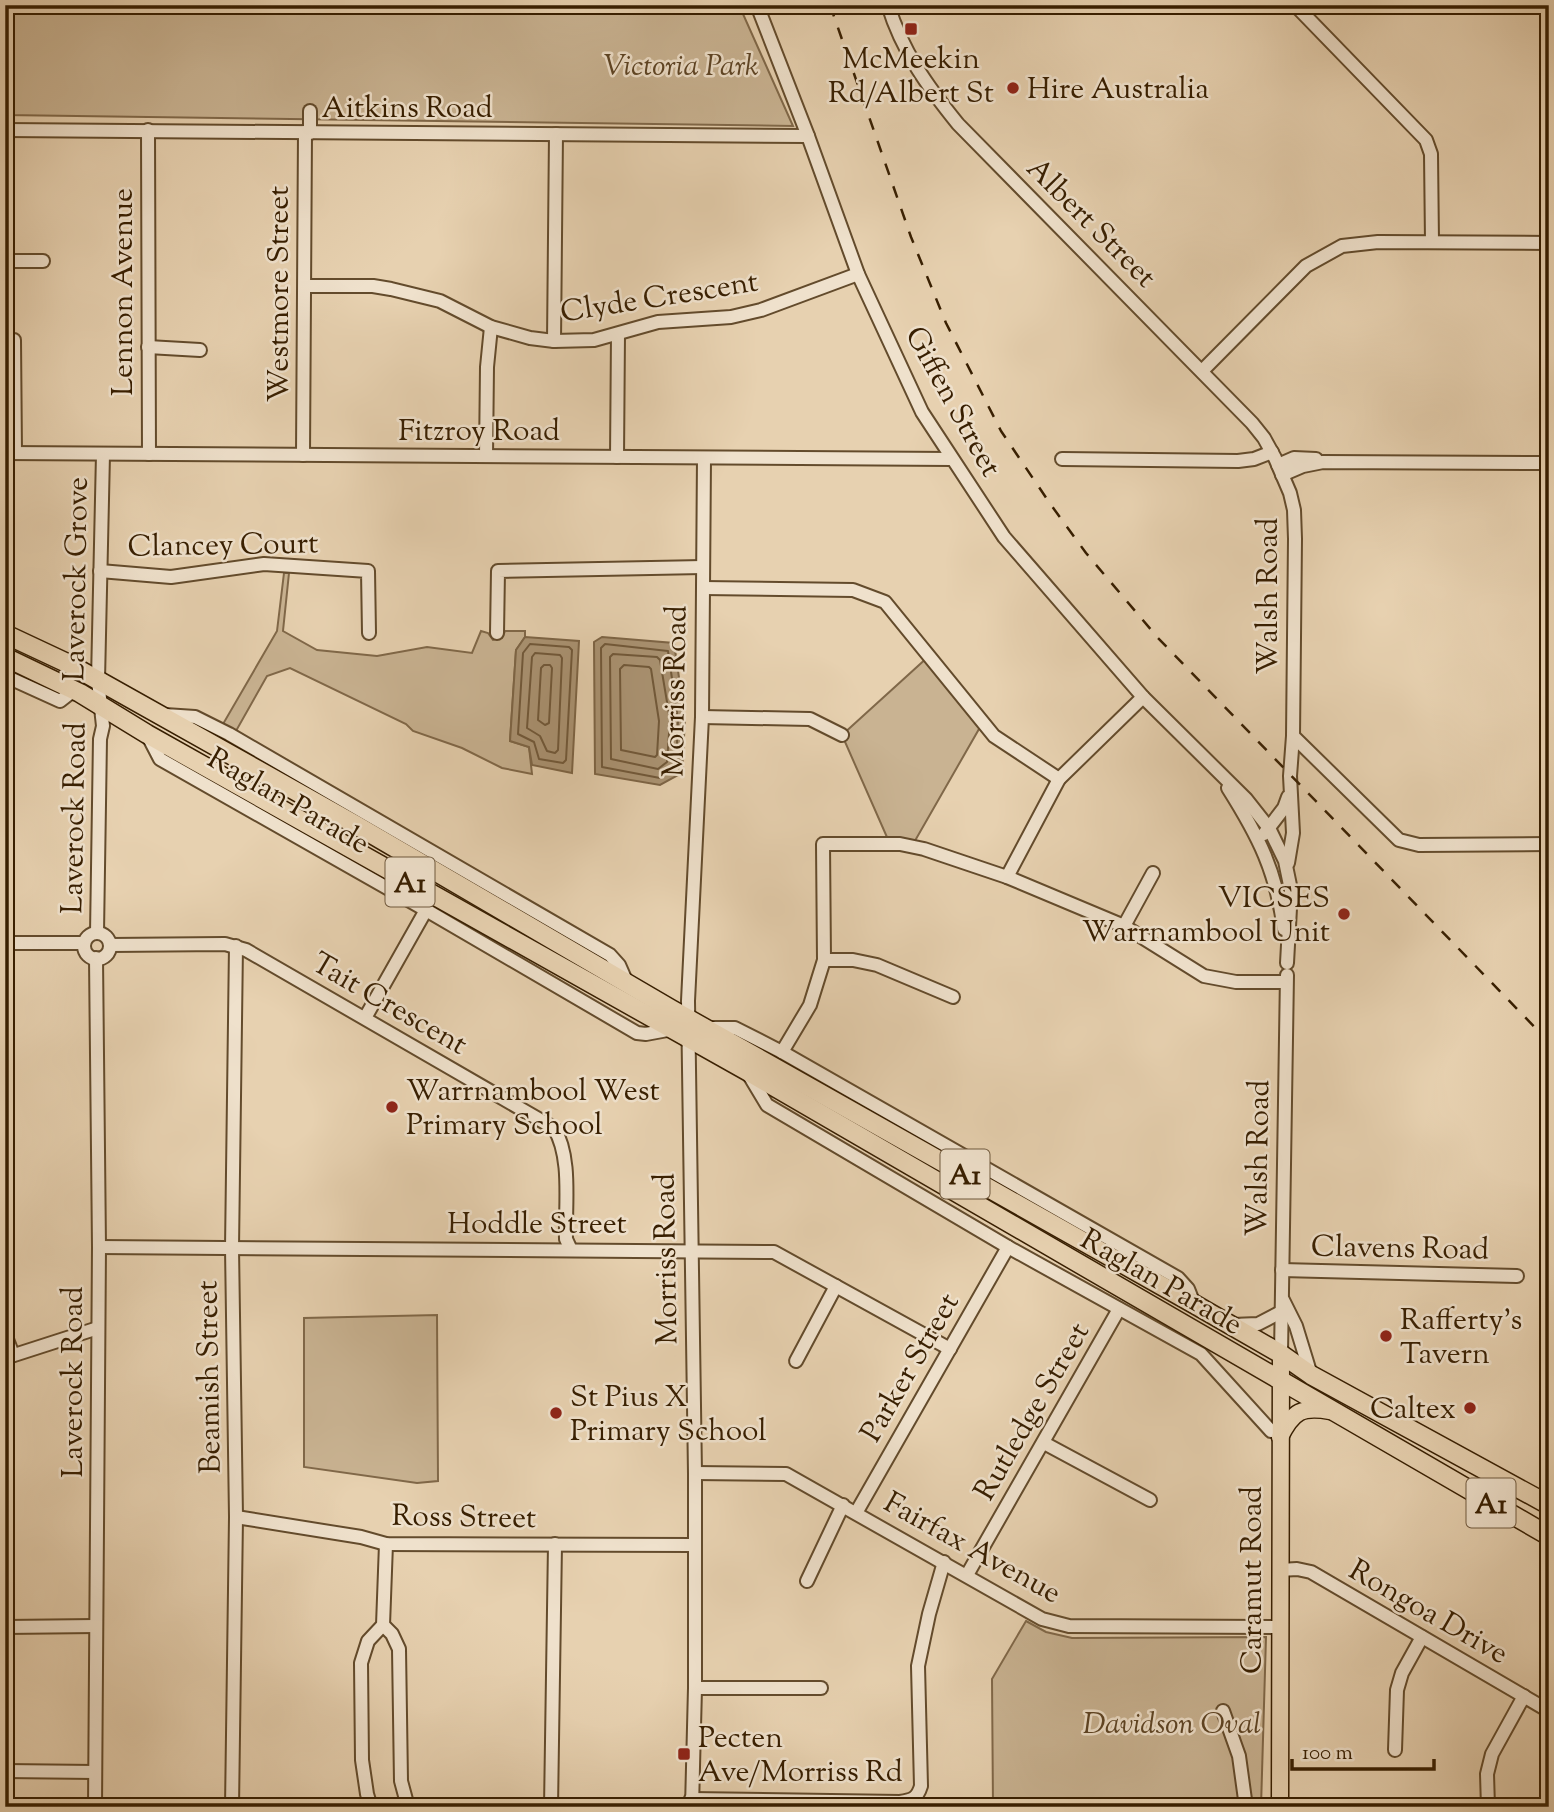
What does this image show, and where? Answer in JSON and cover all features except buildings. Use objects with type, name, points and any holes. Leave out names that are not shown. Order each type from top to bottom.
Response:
[{"type":"highway","name":"Raglan Parade","points":[[5,634],[161,715],[1228,1323],[1311,1375],[1549,1505]]},
{"type":"highway","name":"Raglan Parade","points":[[5,657],[74,690],[147,734],[747,1071],[1209,1350],[1280,1382],[1549,1536]]},
{"type":"highway","points":[[1209,1350],[1228,1323]]},
{"type":"main road","name":"Caramut Road","points":[[1280,1807],[1280,1570],[1275,1434],[1281,1354]]},
{"type":"main road","points":[[1275,1434],[1296,1413],[1311,1408],[1330,1410]]},
{"type":"street","name":"Giffen Street","points":[[757,5],[858,274],[922,412],[951,459],[1004,537],[1143,697],[1246,799],[1271,831]]},
{"type":"street","points":[[1295,5],[1426,141],[1431,154],[1432,242]]},
{"type":"street","name":"Albert Street","points":[[888,7],[920,76],[958,124],[1252,423],[1277,463]]},
{"type":"street","name":"Westmore Street","points":[[303,455],[307,132],[310,111]]},
{"type":"street","name":"Aitkins Road","points":[[5,130],[808,136]]},
{"type":"street","name":"Lennon Avenue","points":[[148,130],[149,454]]},
{"type":"street","points":[[554,341],[556,134]]},
{"type":"street","points":[[1202,371],[1306,266],[1342,246],[1357,243],[1549,243]]},
{"type":"street","points":[[5,261],[43,261]]},
{"type":"street","name":"Clyde Crescent","points":[[305,286],[373,286],[391,289],[440,302],[491,327],[530,338],[554,341],[594,340],[657,322],[721,318],[761,310],[858,274]]},
{"type":"street","points":[[486,457],[487,367],[491,327]]},
{"type":"street","points":[[617,457],[618,334]]},
{"type":"street","points":[[10,453],[14,340]]},
{"type":"street","points":[[148,347],[200,350]]},
{"type":"street","name":"Fitzroy Road","points":[[10,453],[951,459]]},
{"type":"street","name":"Laverock Grove","points":[[100,705],[98,680],[103,454]]},
{"type":"street","name":"Morriss Road","points":[[692,1803],[695,1473],[689,1018],[702,717],[704,458]]},
{"type":"street","points":[[1062,458],[1254,460],[1277,463],[1300,458],[1334,462],[1549,463]]},
{"type":"street","name":"Walsh Road","points":[[1277,463],[1290,493],[1295,539],[1290,799],[1293,833],[1288,870],[1291,902],[1286,982],[1281,1354]]},
{"type":"street","name":"Clancey Court","points":[[100,571],[171,577],[264,564],[368,570],[369,633]]},
{"type":"street","points":[[497,633],[498,570],[703,567]]},
{"type":"street","points":[[703,588],[853,590],[885,603],[994,736],[1059,779]]},
{"type":"street","points":[[5,676],[60,701],[74,690]]},
{"type":"street","points":[[1007,877],[1059,779],[1143,697]]},
{"type":"street","name":"Laverock Road","points":[[97,933],[100,739],[103,726],[100,705]]},
{"type":"street","points":[[702,717],[810,719],[842,735]]},
{"type":"street","name":"Raglan Parade","points":[[147,734],[160,759],[637,1033],[673,1030]]},
{"type":"street","points":[[1293,736],[1399,839],[1419,845],[1549,844]]},
{"type":"street","name":"Giffen Street","points":[[1206,761],[1225,784],[1259,840]]},
{"type":"street","points":[[1246,799],[1270,810],[1290,799]]},
{"type":"street","name":"Walsh Road","points":[[1288,870],[1271,831],[1290,799]]},
{"type":"street","points":[[1259,840],[1271,831]]},
{"type":"street","name":"Walsh Road","points":[[1259,840],[1278,892],[1287,963]]},
{"type":"street","points":[[782,1052],[810,1005],[824,960],[823,844],[900,844],[924,849],[1007,877],[1124,926],[1204,976],[1236,982],[1286,982]]},
{"type":"street","points":[[1124,926],[1153,873]]},
{"type":"street","points":[[365,1018],[426,910]]},
{"type":"street","points":[[97,933],[106,936],[110,945],[104,956],[96,958],[87,953],[85,943],[89,936],[97,933]]},
{"type":"street","points":[[5,943],[85,943]]},
{"type":"street","name":"Tait Crescent","points":[[110,945],[225,944],[246,950],[554,1128],[561,1138],[565,1153],[566,1239],[571,1250]]},
{"type":"street","name":"Beamish Street","points":[[232,1807],[236,1517],[232,1248],[236,946]]},
{"type":"street","name":"Laverock Road","points":[[95,1807],[99,1247],[96,958]]},
{"type":"street","points":[[824,960],[853,960],[877,965],[953,997]]},
{"type":"street","name":"Raglan Parade","points":[[707,1028],[735,1028],[782,1052],[1178,1278],[1188,1289],[1194,1304]]},
{"type":"street","name":"Raglan Parade","points":[[747,1071],[767,1105],[1119,1309],[1209,1350],[1275,1434]]},
{"type":"street","name":"Hoddle Street","points":[[99,1247],[774,1252],[950,1349]]},
{"type":"street","name":"Parker Street","points":[[856,1513],[1008,1247]]},
{"type":"street","name":"Clavens Road","points":[[1282,1270],[1517,1276]]},
{"type":"street","points":[[796,1361],[836,1286]]},
{"type":"street","points":[[1282,1297],[1296,1326],[1311,1375]]},
{"type":"street","name":"Rutledge Street","points":[[968,1575],[1119,1309]]},
{"type":"street","points":[[1228,1323],[1258,1324],[1281,1312]]},
{"type":"street","points":[[5,1334],[9,1357],[98,1328]]},
{"type":"street","points":[[1044,1443],[1150,1500]]},
{"type":"street","name":"Fairfax Avenue","points":[[695,1473],[786,1474],[1042,1619],[1056,1624],[1279,1627]]},
{"type":"street","points":[[807,1581],[843,1505]]},
{"type":"street","name":"Ross Street","points":[[236,1517],[361,1537],[386,1544],[694,1545]]},
{"type":"street","points":[[371,1807],[362,1760],[361,1663],[368,1641],[383,1625],[386,1544]]},
{"type":"street","points":[[551,1807],[555,1544]]},
{"type":"street","points":[[692,1803],[900,1802],[918,1796],[921,1787],[919,1666],[929,1614],[944,1562]]},
{"type":"street","name":"Rongoa Drive","points":[[1280,1570],[1311,1572],[1549,1711]]},
{"type":"street","points":[[383,1625],[392,1634],[399,1649],[401,1781],[408,1807]]},
{"type":"street","points":[[5,1627],[96,1626]]},
{"type":"street","points":[[1395,1750],[1396,1690],[1422,1637]]},
{"type":"street","points":[[695,1688],[821,1688]]},
{"type":"street","points":[[1488,1807],[1487,1774],[1492,1754],[1524,1696]]},
{"type":"street","points":[[1223,1711],[1239,1756],[1246,1807]]},
{"type":"street","points":[[5,1771],[95,1772]]},
{"type":"green space","name":"Victoria Park","points":[[5,5],[739,5],[793,126],[5,115]]},
{"type":"green space","points":[[284,573],[289,573],[283,631],[317,650],[377,656],[427,647],[472,653],[481,631],[488,633],[493,640],[502,638],[505,631],[525,631],[525,637],[516,650],[510,741],[529,747],[532,774],[502,768],[462,748],[413,731],[406,724],[290,668],[267,676],[236,731],[223,724],[277,631]]},
{"type":"green space","points":[[929,656],[983,722],[912,846],[890,844],[842,735]]},
{"type":"green space","points":[[437,1315],[438,1481],[417,1483],[304,1467],[304,1318]]},
{"type":"green space","name":"Davidson Oval","points":[[1026,1621],[1046,1632],[1072,1638],[1266,1637],[1261,1807],[993,1807],[992,1679]]},
{"type":"water","points":[[525,637],[579,641],[572,773],[532,765],[529,747],[510,741],[516,650]]},
{"type":"water","points":[[602,637],[674,643],[685,719],[682,773],[660,785],[595,774],[594,642]]},
{"type":"railway","points":[[830,5],[911,237],[946,323],[1001,431],[1051,505],[1086,553],[1158,638],[1549,1042]]},
{"type":"place","name":"McMeekin Rd/Albert St","points":[[911,29]]},
{"type":"place","name":"Hire Australia","points":[[1013,88]]},
{"type":"place","name":"VICSES Warrnambool Unit","points":[[1344,914]]},
{"type":"place","name":"Warrnambool West Primary School","points":[[392,1107]]},
{"type":"place","name":"Rafferty's Tavern","points":[[1386,1336]]},
{"type":"place","name":"Caltex","points":[[1470,1408]]},
{"type":"place","name":"St Pius X Primary School","points":[[556,1413]]},
{"type":"place","name":"Pecten Ave/Morriss Rd","points":[[684,1754]]}]
